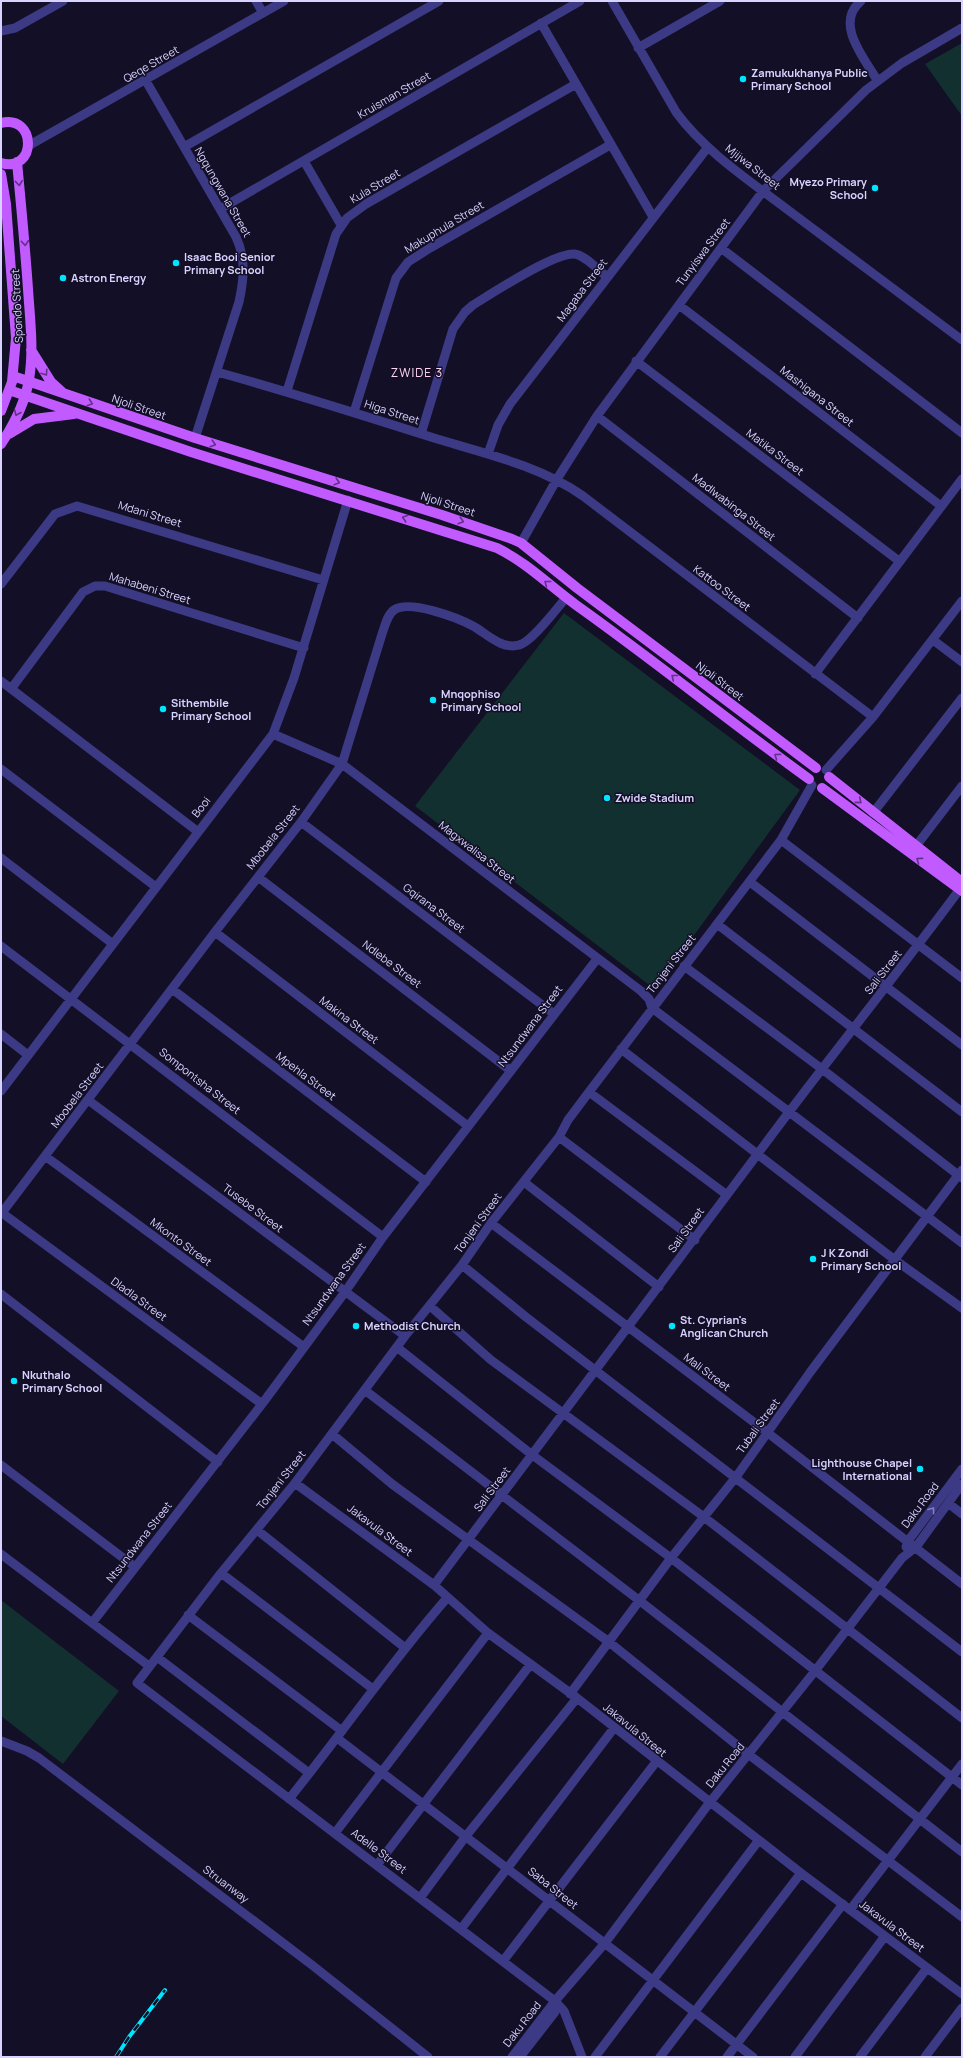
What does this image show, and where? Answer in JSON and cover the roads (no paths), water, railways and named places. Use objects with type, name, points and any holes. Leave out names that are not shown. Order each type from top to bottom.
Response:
[{"type":"main road","points":[[1,123],[13,123],[22,128],[27,136],[28,146],[25,155],[17,162],[11,164],[1,163]]},
{"type":"main road","name":"Spondo Street","points":[[3,440],[25,395],[28,382],[31,350],[25,246],[17,162]]},
{"type":"main road","name":"Spondo Street","points":[[1,174],[6,204],[16,338],[13,376],[1,411]]},
{"type":"main road","points":[[31,350],[52,382],[63,393]]},
{"type":"main road","name":"Njoli Street","points":[[13,376],[195,438],[480,527],[521,544],[577,588],[824,772],[961,883]]},
{"type":"main road","points":[[9,390],[191,452],[497,548],[515,557],[566,598],[656,663],[814,784],[961,883]]},
{"type":"main road","points":[[3,440],[18,427],[34,419],[78,413]]},
{"type":"main road","points":[[810,772],[824,772],[828,783],[814,784],[810,772]]},
{"type":"street","points":[[1,31],[15,28],[63,1]]},
{"type":"street","points":[[256,1],[262,13]]},
{"type":"street","name":"Qeqe Street","points":[[28,146],[146,81],[284,1]]},
{"type":"street","points":[[184,147],[439,1]]},
{"type":"street","name":"Kruisman Street","points":[[220,209],[580,1]]},
{"type":"street","name":"Mjijwa Street","points":[[612,1],[676,112],[708,147],[763,191],[962,340]]},
{"type":"street","points":[[638,48],[720,1]]},
{"type":"street","points":[[861,1],[853,9],[849,16],[849,26],[852,35],[877,80]]},
{"type":"street","points":[[541,23],[610,145],[653,217]]},
{"type":"street","name":"Tunyiswa Street","points":[[521,544],[557,479],[597,416],[636,361],[763,191],[855,99],[877,80],[902,63],[962,28]]},
{"type":"street","name":"Ngqungwana Street","points":[[146,81],[240,244],[244,271],[239,302],[195,438]]},
{"type":"street","name":"Kula Street","points":[[287,392],[336,234],[346,218],[366,204],[576,84]]},
{"type":"street","name":"Makuphula Street","points":[[354,412],[392,288],[402,268],[416,256],[610,145]]},
{"type":"street","name":"Magaba Street","points":[[488,454],[498,425],[507,408],[606,276],[708,147]]},
{"type":"street","points":[[304,161],[341,225]]},
{"type":"street","points":[[721,248],[962,433]]},
{"type":"street","points":[[421,434],[454,328],[465,312],[473,305],[551,260],[568,254],[574,254],[584,258],[606,276]]},
{"type":"street","name":"Mashigana Street","points":[[679,305],[941,506]]},
{"type":"street","name":"Matika Street","points":[[636,361],[900,561]]},
{"type":"street","name":"Higa Street","points":[[217,372],[354,412],[488,454],[557,479]]},
{"type":"street","name":"Madlwabinga Street","points":[[597,416],[858,618]]},
{"type":"street","name":"Kattoo Street","points":[[557,479],[589,501],[873,717]]},
{"type":"street","points":[[815,674],[962,479]]},
{"type":"street","name":"Booi","points":[[1,1091],[197,831],[273,734],[288,700],[348,500]]},
{"type":"street","name":"Mdani Street","points":[[1,584],[55,514],[70,507],[77,506],[324,580]]},
{"type":"street","name":"Mahabeni Street","points":[[11,689],[84,592],[95,586],[105,586],[304,648]]},
{"type":"street","name":"Mbobela Street","points":[[2,1214],[130,1043],[301,822],[342,764],[386,622],[394,610],[406,606],[420,608],[472,626],[500,643],[509,646],[517,646],[530,640],[566,598]]},
{"type":"street","points":[[824,772],[873,717],[962,601]]},
{"type":"street","points":[[933,640],[962,662]]},
{"type":"street","points":[[1,682],[197,831]]},
{"type":"street","points":[[873,813],[962,698]]},
{"type":"street","name":"Magxwalisa Street","points":[[273,734],[342,764],[641,991],[649,999],[652,1008]]},
{"type":"street","points":[[1,769],[156,887]]},
{"type":"street","name":"Tonjeni Street","points":[[137,1683],[221,1573],[295,1483],[366,1391],[398,1348],[405,1336],[462,1265],[491,1223],[559,1137],[568,1120],[621,1049],[781,840],[814,784]]},
{"type":"street","points":[[916,846],[962,786]]},
{"type":"street","name":"Gqirana Street","points":[[301,822],[554,1014]]},
{"type":"street","points":[[781,840],[918,946],[962,978]]},
{"type":"street","points":[[1,858],[113,944]]},
{"type":"street","name":"Ndlebe Street","points":[[258,877],[511,1071]]},
{"type":"street","points":[[750,882],[962,1045]]},
{"type":"street","name":"Sali Street","points":[[434,1585],[790,1111],[918,946],[961,883]]},
{"type":"street","points":[[718,924],[962,1112]]},
{"type":"street","name":"Makina Street","points":[[215,932],[468,1126]]},
{"type":"street","name":"Sompontsha Street","points":[[1,946],[383,1237]]},
{"type":"street","name":"Ntsundwana Street","points":[[92,1623],[218,1462],[345,1292],[383,1237],[597,959]]},
{"type":"street","points":[[684,966],[961,1175]]},
{"type":"street","name":"Mpehla Street","points":[[172,989],[426,1182]]},
{"type":"street","points":[[652,1008],[790,1111],[962,1243]]},
{"type":"street","points":[[1,1034],[28,1055]]},
{"type":"street","points":[[621,1049],[895,1260],[962,1308]]},
{"type":"street","points":[[589,1092],[727,1195]]},
{"type":"street","name":"Tusebe Street","points":[[88,1100],[405,1336]]},
{"type":"street","points":[[559,1137],[694,1240]]},
{"type":"street","name":"Mkonto Street","points":[[45,1156],[304,1347]]},
{"type":"street","name":"Tubali Street","points":[[420,1898],[573,1696],[609,1642],[671,1558],[736,1477],[811,1371],[895,1260],[926,1216],[961,1175]]},
{"type":"street","points":[[524,1182],[659,1287]]},
{"type":"street","name":"Dladla Street","points":[[2,1214],[262,1404]]},
{"type":"street","name":"Mali Street","points":[[491,1223],[768,1433],[962,1584]]},
{"type":"street","points":[[462,1265],[595,1370],[962,1652]]},
{"type":"street","points":[[1,1294],[218,1462]]},
{"type":"street","points":[[430,1306],[491,1360],[704,1517],[962,1718]]},
{"type":"street","points":[[398,1348],[531,1454],[671,1558],[962,1785]]},
{"type":"street","points":[[366,1391],[640,1601],[962,1852]]},
{"type":"street","points":[[332,1434],[392,1484],[469,1538],[609,1642],[748,1754],[962,1918]]},
{"type":"street","points":[[1,1465],[135,1567]]},
{"type":"street","name":"Daku Road","points":[[902,1558],[908,1541],[962,1469]]},
{"type":"street","name":"Jakavula Street","points":[[295,1483],[434,1585],[447,1598],[530,1665],[573,1696],[656,1762],[962,1994]]},
{"type":"street","name":"Daku Road","points":[[520,2057],[568,1988],[605,1943],[710,1802],[782,1713],[902,1558],[916,1547],[962,1484]]},
{"type":"street","points":[[948,1503],[962,1514]]},
{"type":"street","points":[[257,1530],[404,1647]]},
{"type":"street","points":[[1,1554],[149,1666]]},
{"type":"street","points":[[221,1573],[373,1689]]},
{"type":"street","points":[[289,1798],[339,1735],[404,1647],[447,1598]]},
{"type":"street","name":"Saba Street","points":[[188,1616],[339,1735],[382,1773],[753,2057]]},
{"type":"street","points":[[335,1833],[488,1632]]},
{"type":"street","points":[[157,1657],[309,1773]]},
{"type":"street","points":[[377,1865],[530,1665]]},
{"type":"street","name":"Adelle Street","points":[[137,1683],[558,2003]]},
{"type":"street","points":[[461,1929],[614,1728]]},
{"type":"street","name":"Struanway","points":[[1,1741],[27,1751],[39,1758],[312,1964],[428,2057]]},
{"type":"street","points":[[503,1961],[656,1762]]},
{"type":"street","points":[[727,2057],[847,1907],[888,1861],[962,1764]]},
{"type":"street","points":[[595,2057],[652,1979],[759,1840]]},
{"type":"street","points":[[660,2057],[801,1873]]},
{"type":"street","points":[[795,2057],[885,1936]]},
{"type":"street","points":[[860,2057],[927,1968]]},
{"type":"street","points":[[558,2003],[582,2057]]},
{"type":"street","name":"Daku Road","points":[[512,2057],[558,2003]]},
{"type":"street","points":[[925,2057],[962,2008]]},
{"type":"railway","points":[[116,2057],[129,2037],[165,1990]]},
{"type":"place","name":"Zamukukhanya Public Primary School","points":[[743,79]]},
{"type":"place","name":"Myezo Primary School","points":[[875,188]]},
{"type":"place","name":"Isaac Booi Senior Primary School","points":[[176,263]]},
{"type":"place","name":"Astron Energy","points":[[63,278]]},
{"type":"place","name":"Mnqophiso Primary School","points":[[433,700]]},
{"type":"place","name":"Sithembile Primary School","points":[[163,709]]},
{"type":"place","name":"Zwide Stadium","points":[[607,798]]},
{"type":"place","name":"J K Zondi Primary School","points":[[813,1259]]},
{"type":"place","name":"Methodist Church","points":[[356,1326]]},
{"type":"place","name":"St. Cyprian's Anglican Church","points":[[672,1326]]},
{"type":"place","name":"Nkuthalo Primary School","points":[[14,1381]]},
{"type":"place","name":"Lighthouse Chapel International","points":[[920,1469]]},
{"type":"district","name":"ZWIDE 3","points":[[417,373]]}]
